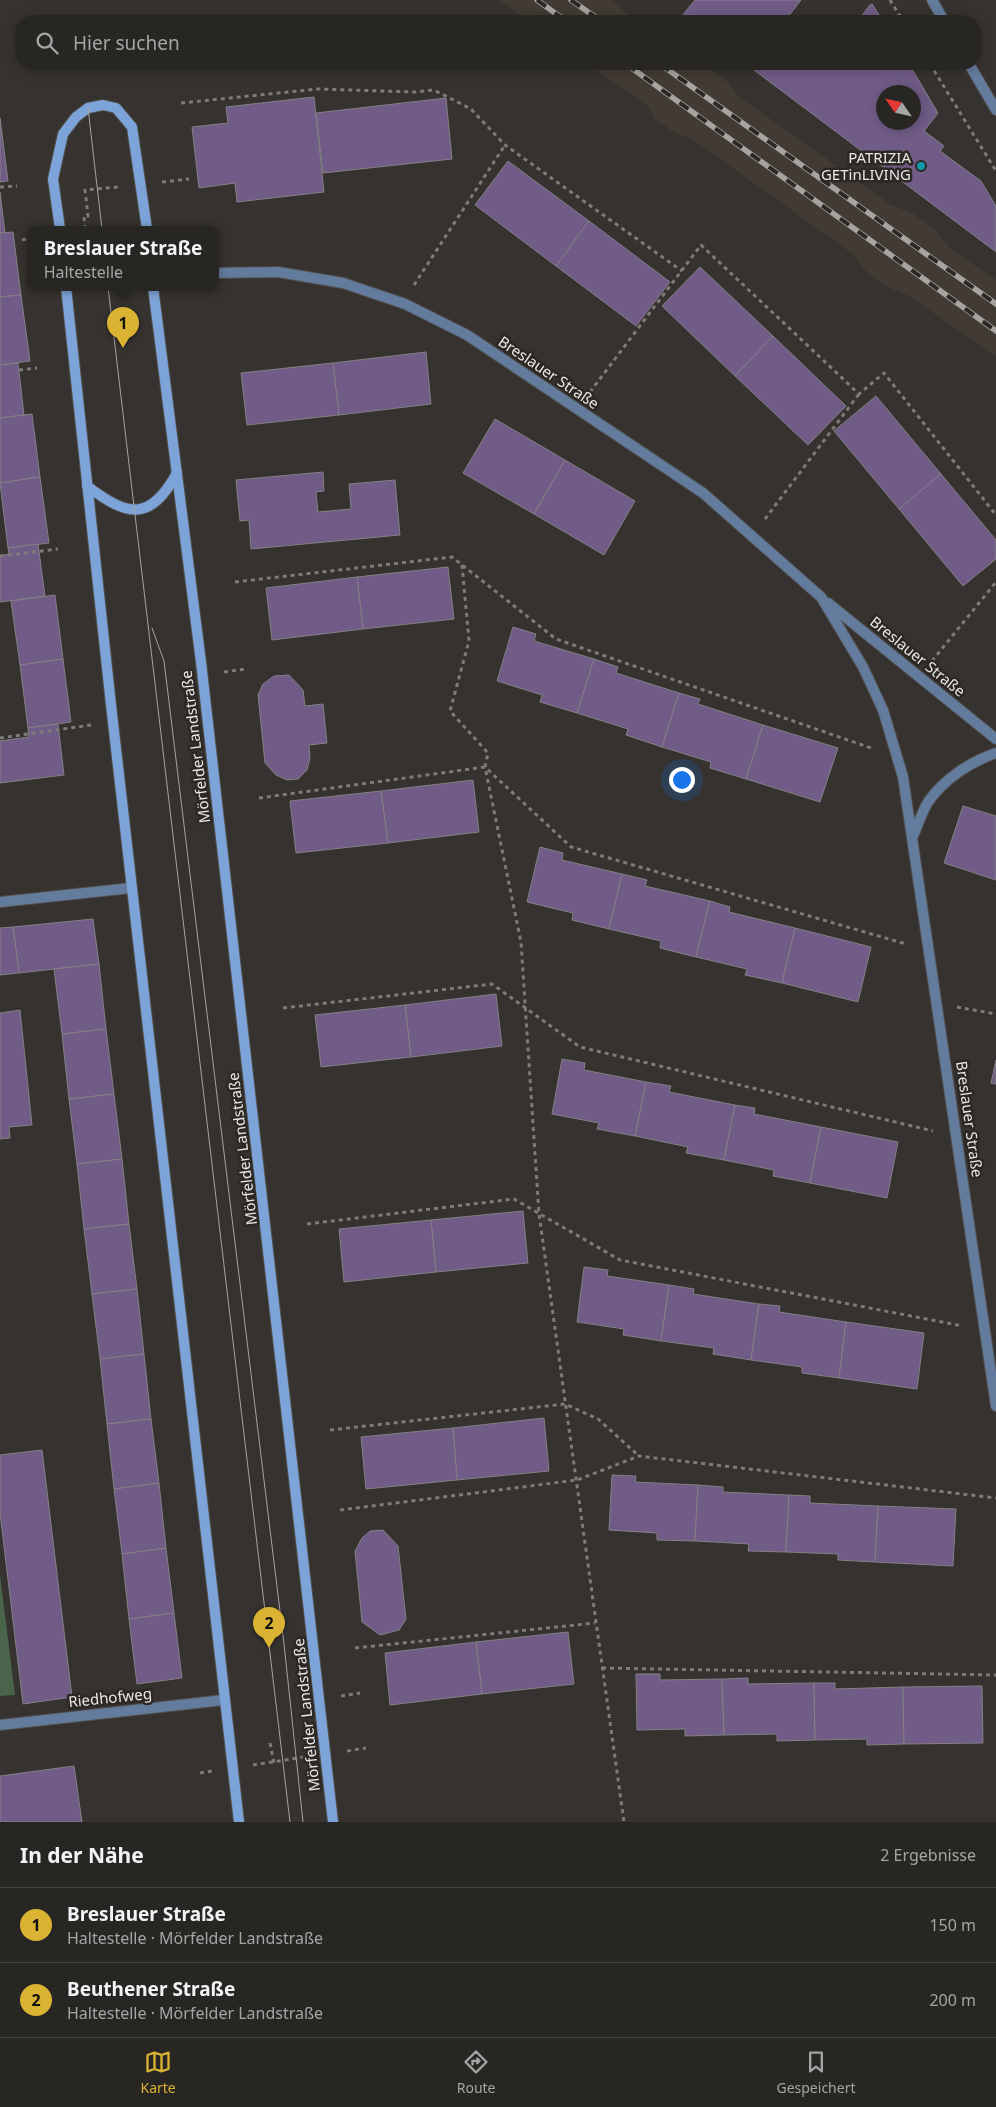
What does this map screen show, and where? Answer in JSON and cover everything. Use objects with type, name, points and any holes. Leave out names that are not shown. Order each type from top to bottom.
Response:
[{"type":"main road","points":[[60,226],[53,179],[63,134],[76,117],[88,108],[102,105],[116,108],[132,127],[147,226]]},
{"type":"main road","points":[[66,291],[131,888],[239,1822]]},
{"type":"main road","name":"Mörfelder Landstraße","points":[[154,291],[333,1822]]},
{"type":"main road","points":[[87,486],[111,504],[135,510],[149,508],[166,494],[177,473]]},
{"type":"street","points":[[932,0],[941,15]]},
{"type":"street","points":[[973,70],[996,110]]},
{"type":"street","name":"Breslauer Straße","points":[[219,273],[278,272],[343,283],[402,303],[467,335],[703,493],[821,597],[996,739]]},
{"type":"street","name":"Breslauer Straße","points":[[821,597],[863,667],[883,710],[903,777],[938,1003],[996,1406]]},
{"type":"street","points":[[913,835],[928,802],[949,779],[975,760],[996,753]]},
{"type":"street","points":[[0,902],[131,888]]},
{"type":"street","name":"Riedhofweg","points":[[0,1725],[224,1700]]},
{"type":"path","points":[[890,0],[899,15]]},
{"type":"path","points":[[934,70],[996,171]]},
{"type":"path","points":[[181,103],[318,89],[415,92],[434,90],[471,109],[504,145],[682,271]]},
{"type":"path","points":[[402,303],[504,145]]},
{"type":"path","points":[[0,187],[17,186]]},
{"type":"path","points":[[22,240],[27,239]]},
{"type":"path","points":[[577,409],[701,245],[859,394]]},
{"type":"path","points":[[19,370],[37,368]]},
{"type":"path","points":[[752,537],[859,394],[884,373],[996,515]]},
{"type":"path","points":[[0,556],[58,549]]},
{"type":"path","points":[[235,582],[452,557],[556,639],[896,757]]},
{"type":"path","points":[[462,565],[469,641],[450,712],[488,753],[485,767],[521,942],[527,1009],[539,1214],[624,1822]]},
{"type":"path","points":[[920,677],[996,582]]},
{"type":"path","points":[[221,672],[245,669]]},
{"type":"path","points":[[0,738],[80,728],[94,724]]},
{"type":"path","points":[[259,798],[485,767]]},
{"type":"path","points":[[485,767],[571,848],[930,951]]},
{"type":"path","points":[[283,1008],[492,984],[580,1047],[957,1137]]},
{"type":"path","points":[[938,1003],[996,1014]]},
{"type":"path","points":[[307,1224],[514,1199],[620,1260],[985,1331]]},
{"type":"path","points":[[330,1430],[565,1404],[598,1419],[639,1456]]},
{"type":"path","points":[[340,1510],[577,1480],[639,1456],[996,1498]]},
{"type":"path","points":[[355,1648],[595,1624]]},
{"type":"path","points":[[602,1668],[996,1675]]},
{"type":"path","points":[[341,1696],[360,1693]]},
{"type":"path","points":[[270,1744],[274,1762]]},
{"type":"path","points":[[200,1773],[366,1748]]},
{"type":"shaded area","points":[[500,0],[612,0],[628,15],[521,15]]},
{"type":"shaded area","points":[[597,70],[711,70],[727,81],[738,96],[891,205],[912,213],[932,227],[951,249],[996,280],[996,357],[911,297],[888,287],[868,274],[854,255],[692,139],[677,134],[654,119],[649,107]]},
{"type":"green space","points":[[0,1575],[15,1695],[0,1696]]},
{"type":"building","points":[[695,0],[801,0],[790,15],[683,15]]},
{"type":"building","points":[[872,4],[879,15],[862,15]]},
{"type":"building","name":"PATRIZIA GETinLIVING","points":[[754,70],[913,70],[938,113],[924,131],[944,146],[940,151],[981,181],[996,206],[996,252]]},
{"type":"building","points":[[314,97],[324,192],[237,202],[235,183],[199,188],[192,127],[228,123],[226,107]]},
{"type":"building","points":[[446,98],[452,159],[323,173],[316,113]]},
{"type":"building","points":[[0,118],[8,181],[0,182]]},
{"type":"building","points":[[508,161],[589,221],[556,266],[475,205]]},
{"type":"building","points":[[0,192],[5,233],[0,233]]},
{"type":"building","points":[[589,221],[670,282],[636,326],[556,266]]},
{"type":"building","points":[[13,232],[21,295],[0,297],[0,233]]},
{"type":"building","points":[[700,267],[773,336],[735,376],[662,306]]},
{"type":"building","points":[[21,295],[30,361],[0,365],[0,297]]},
{"type":"building","points":[[773,336],[846,406],[808,445],[735,376]]},
{"type":"building","points":[[426,352],[431,404],[339,415],[333,363]]},
{"type":"building","points":[[18,363],[24,415],[0,418],[0,365]]},
{"type":"building","points":[[333,363],[339,415],[247,425],[241,373]]},
{"type":"building","points":[[876,396],[941,474],[899,509],[834,431]]},
{"type":"building","points":[[32,414],[40,477],[0,483],[0,418]]},
{"type":"building","points":[[495,419],[565,460],[534,514],[463,473]]},
{"type":"building","points":[[565,460],[635,501],[604,555],[534,514]]},
{"type":"building","points":[[323,472],[324,491],[316,492],[318,512],[351,509],[349,484],[395,480],[400,535],[251,549],[249,520],[240,521],[236,480]]},
{"type":"building","points":[[941,474],[996,540],[996,559],[963,586],[899,509]]},
{"type":"building","points":[[40,477],[49,543],[8,548],[0,483]]},
{"type":"building","points":[[38,544],[45,596],[0,602],[0,556],[9,554],[8,548]]},
{"type":"building","points":[[448,567],[454,619],[363,629],[357,577]]},
{"type":"building","points":[[357,577],[363,629],[272,640],[266,588]]},
{"type":"building","points":[[55,595],[63,659],[20,665],[11,601]]},
{"type":"building","points":[[513,627],[536,634],[534,641],[594,659],[577,713],[540,702],[542,695],[497,681]]},
{"type":"building","points":[[63,659],[71,722],[28,728],[20,665]]},
{"type":"building","points":[[594,659],[618,667],[616,673],[679,693],[662,747],[626,735],[628,729],[577,713]]},
{"type":"building","points":[[289,675],[303,690],[305,706],[323,704],[327,743],[309,745],[310,758],[307,770],[298,779],[287,780],[276,775],[265,763],[258,695],[263,684],[274,676]]},
{"type":"building","points":[[679,693],[700,699],[698,704],[763,725],[746,779],[710,768],[711,762],[662,747]]},
{"type":"building","points":[[58,724],[64,775],[0,783],[0,741],[29,737],[28,728]]},
{"type":"building","points":[[763,725],[838,748],[820,802],[746,779]]},
{"type":"building","points":[[473,780],[479,832],[388,843],[381,791]]},
{"type":"building","points":[[381,791],[388,843],[296,853],[290,801]]},
{"type":"building","points":[[963,806],[996,816],[996,880],[944,863]]},
{"type":"building","points":[[540,847],[563,853],[562,860],[622,874],[609,929],[572,920],[573,913],[527,902]]},
{"type":"building","points":[[622,874],[647,880],[645,886],[710,901],[696,957],[660,948],[661,941],[609,929]]},
{"type":"building","points":[[710,901],[730,907],[729,912],[795,928],[782,983],[745,975],[747,969],[696,957]]},
{"type":"building","points":[[93,919],[99,964],[19,973],[13,927]]},
{"type":"building","points":[[13,927],[19,973],[0,975],[0,928]]},
{"type":"building","points":[[795,928],[871,947],[858,1002],[782,983]]},
{"type":"building","points":[[99,964],[106,1029],[62,1034],[54,969]]},
{"type":"building","points":[[496,994],[502,1046],[411,1057],[405,1005]]},
{"type":"building","points":[[405,1005],[411,1057],[321,1067],[315,1015]]},
{"type":"building","points":[[20,1010],[32,1125],[9,1127],[10,1138],[0,1139],[0,1013]]},
{"type":"building","points":[[106,1029],[114,1094],[69,1099],[62,1034]]},
{"type":"building","points":[[562,1059],[585,1063],[584,1070],[646,1082],[635,1136],[597,1129],[599,1123],[552,1114]]},
{"type":"building","points":[[996,1060],[996,1084],[991,1083]]},
{"type":"building","points":[[646,1082],[671,1086],[669,1092],[735,1105],[724,1160],[686,1153],[688,1147],[635,1136]]},
{"type":"building","points":[[114,1094],[122,1159],[77,1164],[69,1099]]},
{"type":"building","points":[[735,1105],[755,1108],[754,1114],[821,1127],[810,1183],[773,1176],[774,1170],[724,1160]]},
{"type":"building","points":[[821,1127],[898,1142],[887,1198],[810,1183]]},
{"type":"building","points":[[122,1159],[129,1224],[84,1229],[77,1164]]},
{"type":"building","points":[[523,1211],[528,1263],[436,1272],[431,1220]]},
{"type":"building","points":[[431,1220],[436,1272],[344,1282],[339,1229]]},
{"type":"building","points":[[129,1224],[137,1289],[92,1294],[84,1229]]},
{"type":"building","points":[[584,1267],[608,1270],[607,1276],[669,1285],[661,1341],[623,1335],[624,1329],[577,1322]]},
{"type":"building","points":[[669,1285],[694,1289],[693,1294],[759,1304],[751,1360],[713,1354],[714,1348],[661,1341]]},
{"type":"building","points":[[137,1289],[144,1354],[100,1359],[92,1294]]},
{"type":"building","points":[[759,1304],[780,1306],[779,1312],[846,1322],[839,1378],[802,1373],[802,1367],[751,1360]]},
{"type":"building","points":[[846,1322],[924,1333],[917,1389],[839,1378]]},
{"type":"building","points":[[144,1354],[151,1419],[107,1424],[100,1359]]},
{"type":"building","points":[[544,1418],[549,1471],[457,1480],[453,1428]]},
{"type":"building","points":[[151,1419],[159,1483],[114,1489],[107,1424]]},
{"type":"building","points":[[453,1428],[457,1480],[366,1489],[361,1437]]},
{"type":"building","points":[[42,1450],[72,1697],[23,1704],[0,1513],[0,1455]]},
{"type":"building","points":[[612,1475],[636,1476],[635,1482],[698,1485],[695,1541],[657,1540],[657,1533],[609,1530]]},
{"type":"building","points":[[159,1483],[166,1548],[122,1554],[114,1489]]},
{"type":"building","points":[[698,1485],[723,1487],[723,1492],[789,1495],[786,1552],[748,1551],[749,1544],[695,1541]]},
{"type":"building","points":[[789,1495],[810,1496],[810,1503],[878,1506],[875,1562],[838,1560],[838,1554],[786,1552]]},
{"type":"building","points":[[878,1506],[956,1509],[953,1566],[875,1562]]},
{"type":"building","points":[[383,1530],[398,1546],[406,1619],[399,1630],[380,1635],[362,1622],[355,1551],[362,1538],[370,1531]]},
{"type":"building","points":[[166,1548],[174,1613],[129,1619],[122,1554]]},
{"type":"building","points":[[174,1613],[182,1678],[137,1684],[129,1619]]},
{"type":"building","points":[[568,1632],[574,1684],[482,1694],[476,1642]]},
{"type":"building","points":[[476,1642],[482,1694],[390,1705],[385,1653]]},
{"type":"building","points":[[636,1674],[660,1674],[660,1680],[722,1679],[724,1735],[685,1736],[685,1729],[637,1730]]},
{"type":"building","points":[[748,1678],[748,1684],[814,1683],[815,1740],[777,1741],[777,1734],[724,1735],[722,1679]]},
{"type":"building","points":[[814,1683],[835,1683],[835,1689],[903,1687],[904,1744],[867,1745],[867,1739],[815,1740]]},
{"type":"building","points":[[982,1686],[983,1743],[904,1744],[903,1687]]},
{"type":"building","points":[[74,1766],[82,1822],[0,1822],[0,1776]]},
{"type":"tram line","points":[[88,108],[102,226]]},
{"type":"tram line","points":[[108,291],[290,1822]]},
{"type":"tram line","points":[[152,628],[164,661],[284,1644],[303,1822]]},
{"type":"railway","points":[[537,0],[558,15]]},
{"type":"railway","points":[[571,0],[592,15]]},
{"type":"railway","points":[[634,70],[996,331]]},
{"type":"railway","points":[[668,70],[996,304]]},
{"type":"place","name":"PATRIZIA GETinLIVING","points":[[921,166]]},
{"type":"place","name":"Breslauer Straße","points":[[123,348]]},
{"type":"place","name":"Beuthener Straße","points":[[269,1648]]}]
